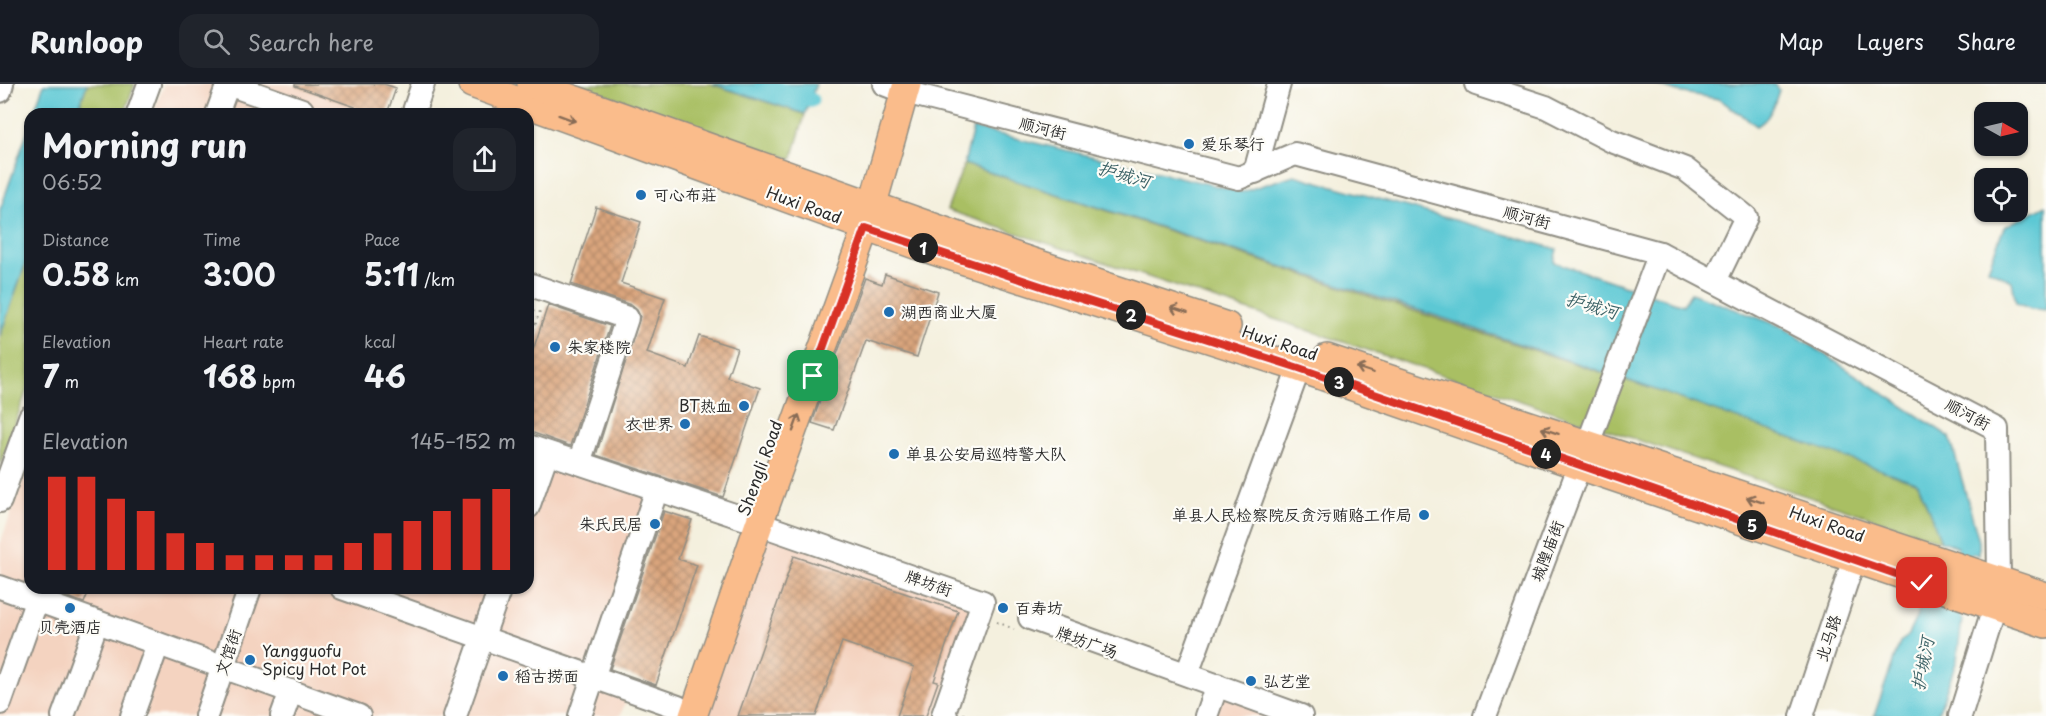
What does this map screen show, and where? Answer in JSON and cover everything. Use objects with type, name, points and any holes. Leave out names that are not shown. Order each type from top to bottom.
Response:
[{"type":"main road","name":"Huxi Road","points":[[472,84],[860,214],[1018,257],[1926,571]]},
{"type":"main road","name":"Huxi Road","points":[[531,84],[1036,285],[1299,368],[1584,454],[1854,559],[1926,571]]},
{"type":"main road","name":"Shengli Road","points":[[682,713],[860,214],[894,86]]},
{"type":"main road","points":[[1926,571],[1990,592],[2046,624]]},
{"type":"main road","points":[[1990,592],[2046,596]]},
{"type":"street","points":[[0,91],[3,84]]},
{"type":"street","points":[[140,108],[148,84]]},
{"type":"street","points":[[219,108],[228,84],[266,90],[298,108]]},
{"type":"street","points":[[415,108],[423,84]]},
{"type":"street","points":[[1255,171],[1279,84]]},
{"type":"street","points":[[1476,84],[1546,107],[1612,141],[1685,169],[1746,217],[1715,281]]},
{"type":"street","name":"顺河街","points":[[894,86],[1239,178],[1295,154],[1660,253],[1997,429],[1990,592]]},
{"type":"street","name":"城隍庙街","points":[[1485,716],[1660,253]]},
{"type":"street","points":[[537,288],[627,318],[579,463]]},
{"type":"street","points":[[1187,674],[1299,368]]},
{"type":"street","points":[[534,468],[537,449],[751,521]]},
{"type":"street","points":[[0,501],[21,472],[24,454]]},
{"type":"street","points":[[580,716],[657,489]]},
{"type":"street","name":"牌坊街","points":[[751,521],[983,602],[943,715],[953,714]]},
{"type":"street","name":"北马路","points":[[1802,716],[1854,559]]},
{"type":"street","points":[[0,587],[24,591]]},
{"type":"street","points":[[1960,716],[1990,592]]},
{"type":"street","points":[[0,703],[39,594],[97,622],[359,716]]},
{"type":"street","name":"文馆街","points":[[206,716],[248,594]]},
{"type":"street","points":[[379,594],[483,638],[593,677],[682,713]]},
{"type":"street","points":[[455,716],[498,594]]},
{"type":"street","points":[[63,716],[97,622]]},
{"type":"street","points":[[1027,625],[1187,674],[1301,716]]},
{"type":"street","points":[[132,716],[158,644]]},
{"type":"street","points":[[1206,716],[1217,685]]},
{"type":"street","points":[[282,716],[291,692]]},
{"type":"path","points":[[534,308],[537,288]]},
{"type":"path","points":[[994,621],[1027,625]]},
{"type":"path","points":[[953,714],[970,716]]},
{"type":"shaded area","points":[[164,84],[289,84],[355,107],[355,108],[155,108]]},
{"type":"shaded area","points":[[534,448],[657,489],[593,677],[630,690],[620,716],[0,716],[0,544],[24,476],[24,594],[534,594]]},
{"type":"shaded area","points":[[767,533],[975,605],[935,716],[704,716]]},
{"type":"shaded area","points":[[1219,694],[1276,716],[1212,716]]},
{"type":"green space","points":[[87,84],[135,84],[126,108],[79,108]]},
{"type":"green space","points":[[576,84],[711,84],[805,114],[792,159]]},
{"type":"green space","points":[[964,164],[1656,390],[1918,483],[1941,541],[947,210]]},
{"type":"green space","points":[[24,268],[24,398],[0,466],[0,336]]},
{"type":"water","points":[[44,84],[87,84],[79,108],[35,108]]},
{"type":"water","points":[[712,84],[816,84],[805,114]]},
{"type":"water","points":[[1654,84],[1776,84],[1779,90],[1769,115],[1757,126],[1719,99],[1677,92]]},
{"type":"water","points":[[973,128],[1242,192],[1294,175],[1557,249],[1554,262],[1683,305],[1691,293],[1783,327],[1950,437],[1979,541],[1979,555],[1941,541],[1918,483],[1656,390],[1452,321],[964,164]]},
{"type":"water","points":[[24,141],[24,268],[0,336],[0,210]]},
{"type":"water","points":[[2046,205],[2046,310],[2031,309],[2016,303],[2012,281],[1988,269],[2004,227],[2014,222],[2028,222],[2028,214]]},
{"type":"water","points":[[1921,607],[1940,609],[1962,619],[1957,660],[1937,716],[1874,716],[1900,642],[1907,637]]},
{"type":"building","points":[[295,84],[384,84],[396,88],[389,108],[355,108],[295,86]]},
{"type":"building","name":"衣世界","points":[[596,207],[641,222],[621,283],[665,298],[647,353],[688,368],[699,336],[737,348],[727,377],[760,388],[723,497],[596,455],[640,316],[631,305],[571,284]]},
{"type":"building","name":"湖西商业大厦","points":[[885,274],[938,292],[917,357],[866,341],[834,430],[812,423],[865,278],[882,284]]},
{"type":"building","points":[[548,305],[610,326],[570,446],[534,433],[534,347]]},
{"type":"building","points":[[664,511],[692,520],[678,559],[697,565],[656,685],[610,669]]},
{"type":"building","points":[[794,556],[958,611],[934,681],[938,682],[926,716],[897,716],[914,667],[842,642],[816,716],[738,716]]},
{"type":"building","points":[[59,594],[88,594],[84,603]]},
{"type":"waterway","name":"护城河","points":[[762,84],[811,100]]},
{"type":"waterway","name":"护城河","points":[[1950,634],[1968,531]]},
{"type":"place","name":"爱乐琴行","points":[[1189,144]]},
{"type":"place","name":"可心布莊","points":[[641,195]]},
{"type":"place","name":"湖西商业大厦","points":[[889,312]]},
{"type":"place","name":"朱家楼院","points":[[555,347]]},
{"type":"place","name":"BT热血","points":[[744,406]]},
{"type":"place","name":"衣世界","points":[[685,424]]},
{"type":"place","name":"单县公安局巡特警大队","points":[[894,454]]},
{"type":"place","name":"单县人民检察院反贪污贿赂工作局","points":[[1424,515]]},
{"type":"place","name":"朱氏民居","points":[[655,524]]},
{"type":"place","name":"贝壳酒店","points":[[70,608]]},
{"type":"place","name":"百寿坊","points":[[1003,608]]},
{"type":"place","name":"Yangguofu Spicy Hot Pot","points":[[250,660]]},
{"type":"place","name":"稻古捞面","points":[[503,676]]},
{"type":"place","name":"弘艺堂","points":[[1251,681]]},
{"type":"route","points":[[813,376],[866,228],[1299,368],[1922,583]]}]
